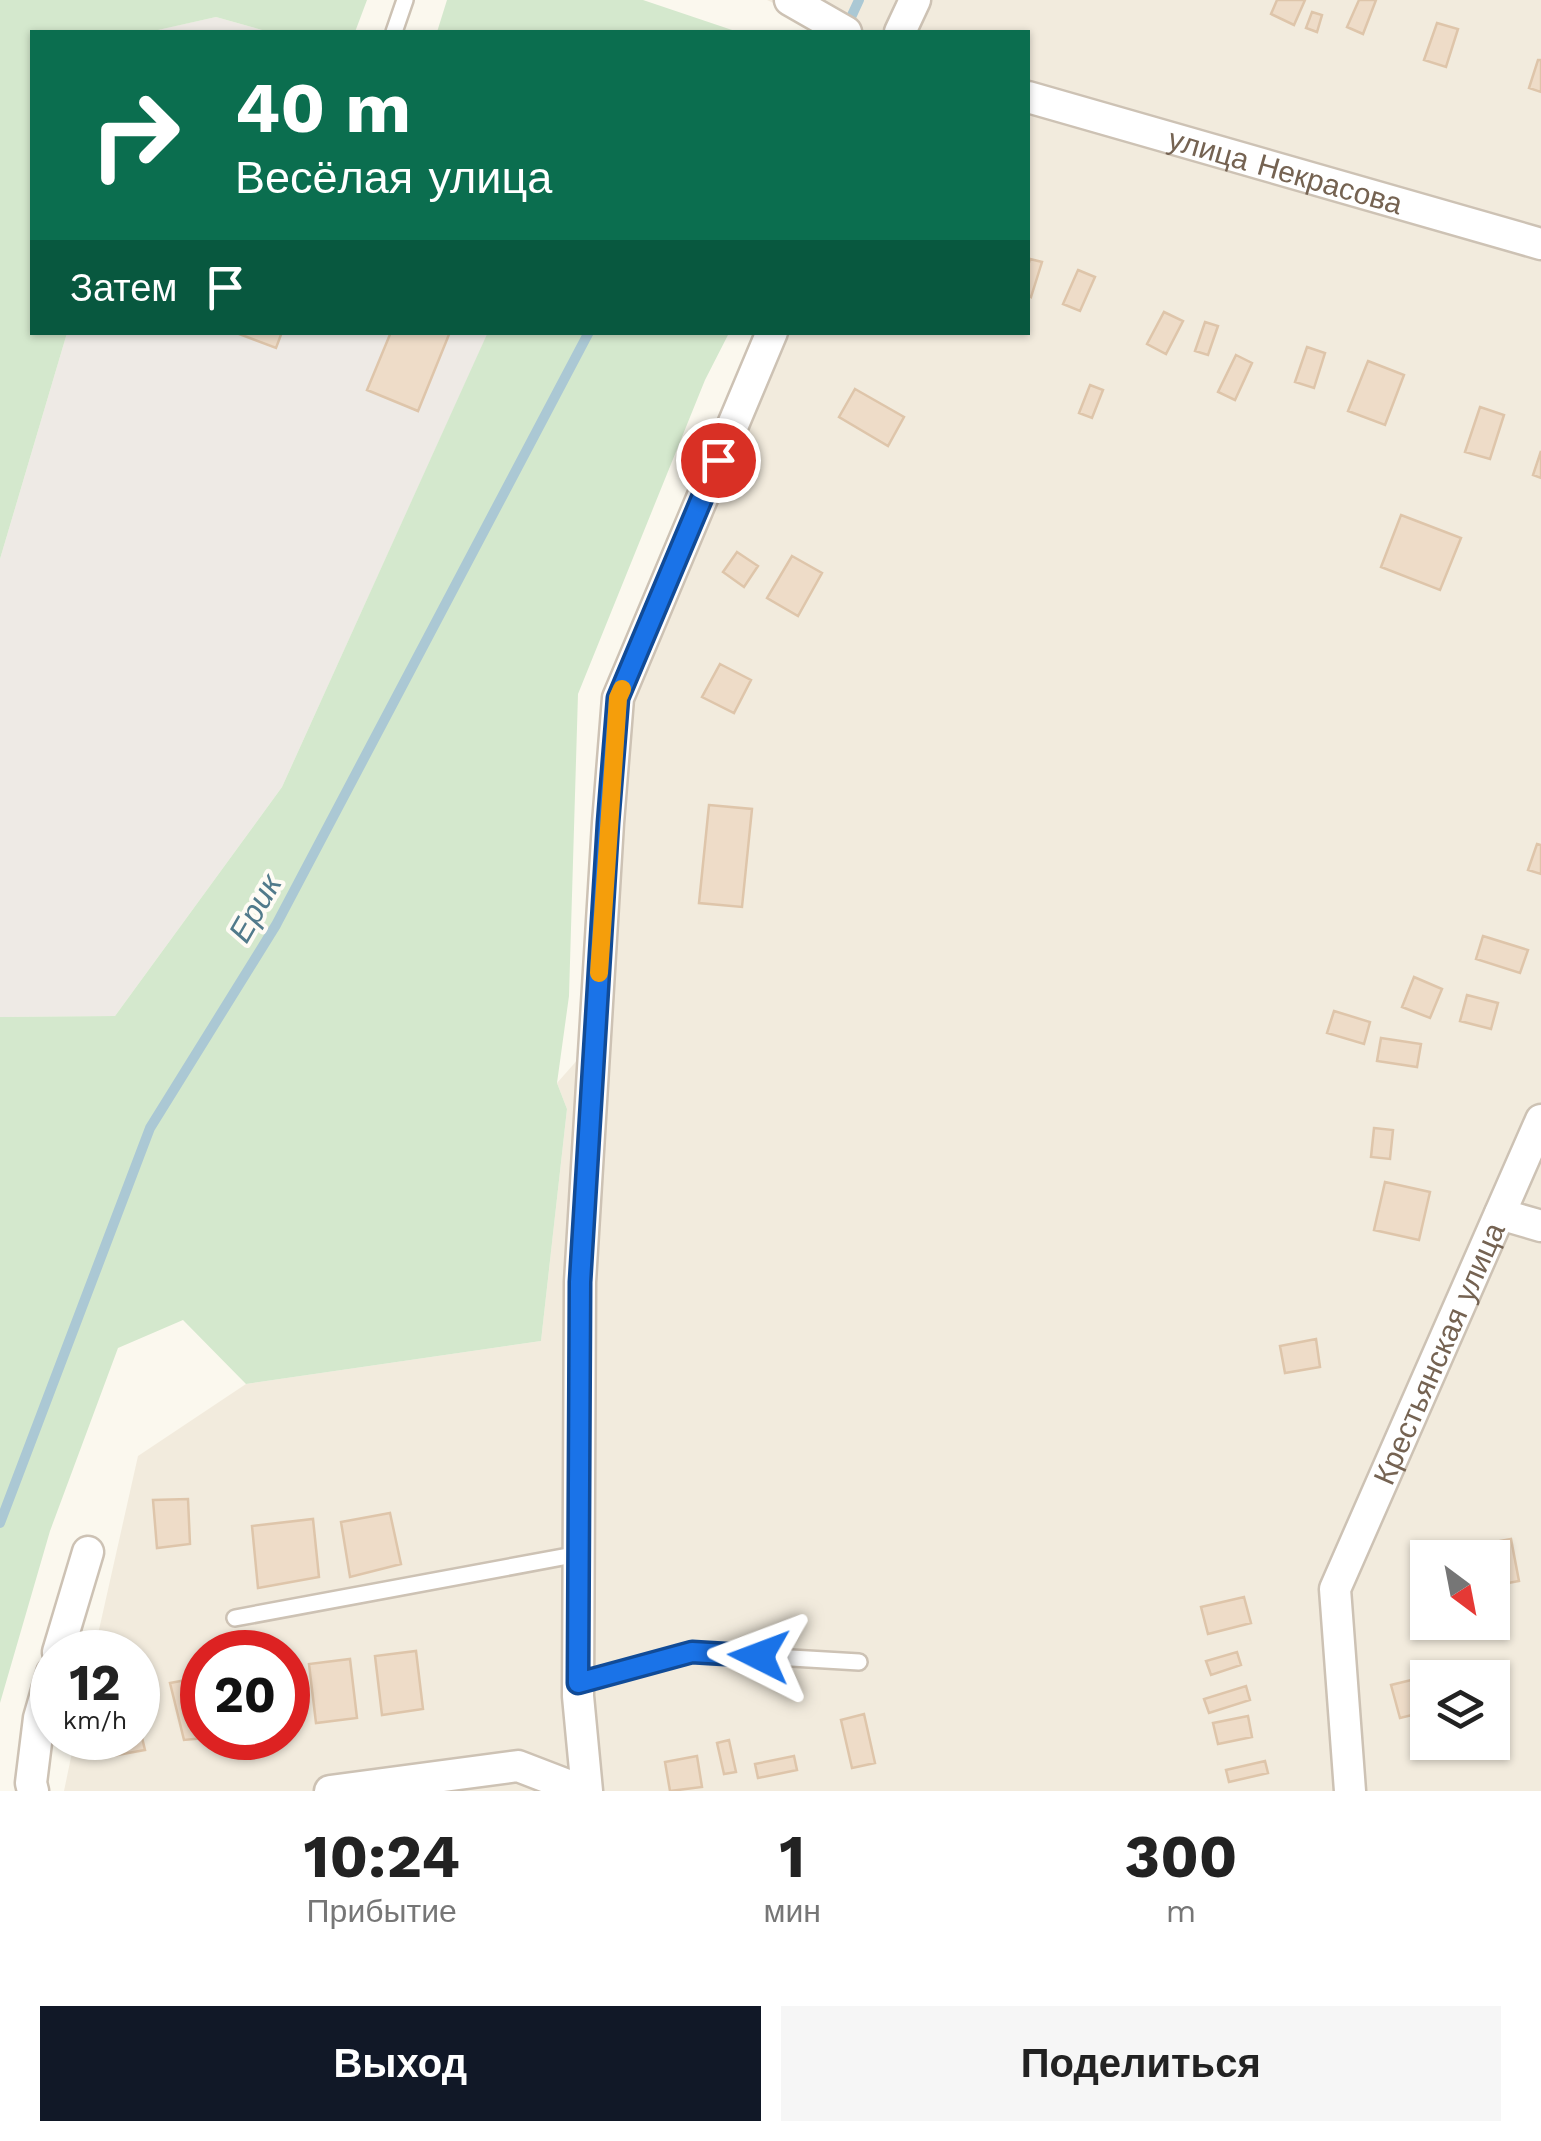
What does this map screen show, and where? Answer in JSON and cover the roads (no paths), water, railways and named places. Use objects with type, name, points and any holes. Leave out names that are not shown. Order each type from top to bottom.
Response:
[{"type":"street","points":[[792,0],[843,30]]},
{"type":"street","points":[[901,30],[916,0]]},
{"type":"street","name":"улица Некрасова","points":[[1030,98],[1541,244]]},
{"type":"street","points":[[330,1791],[518,1766],[585,1791],[578,1683],[580,1282],[618,698],[771,335]]},
{"type":"street","name":"Крестьянская улица","points":[[1350,1791],[1336,1589],[1541,1120]]},
{"type":"street","points":[[1500,1214],[1541,1226]]},
{"type":"street","points":[[65,1630],[88,1552]]},
{"type":"street","points":[[34,1760],[30,1783],[34,1791]]},
{"type":"lane","points":[[395,30],[404,0]]},
{"type":"lane","points":[[235,1618],[579,1554]]},
{"type":"lane","points":[[578,1683],[692,1652],[859,1662]]},
{"type":"waterway","name":"Ерик","points":[[847,26],[859,0]]},
{"type":"waterway","name":"Ерик","points":[[0,1523],[150,1128],[276,925],[587,335]]}]
